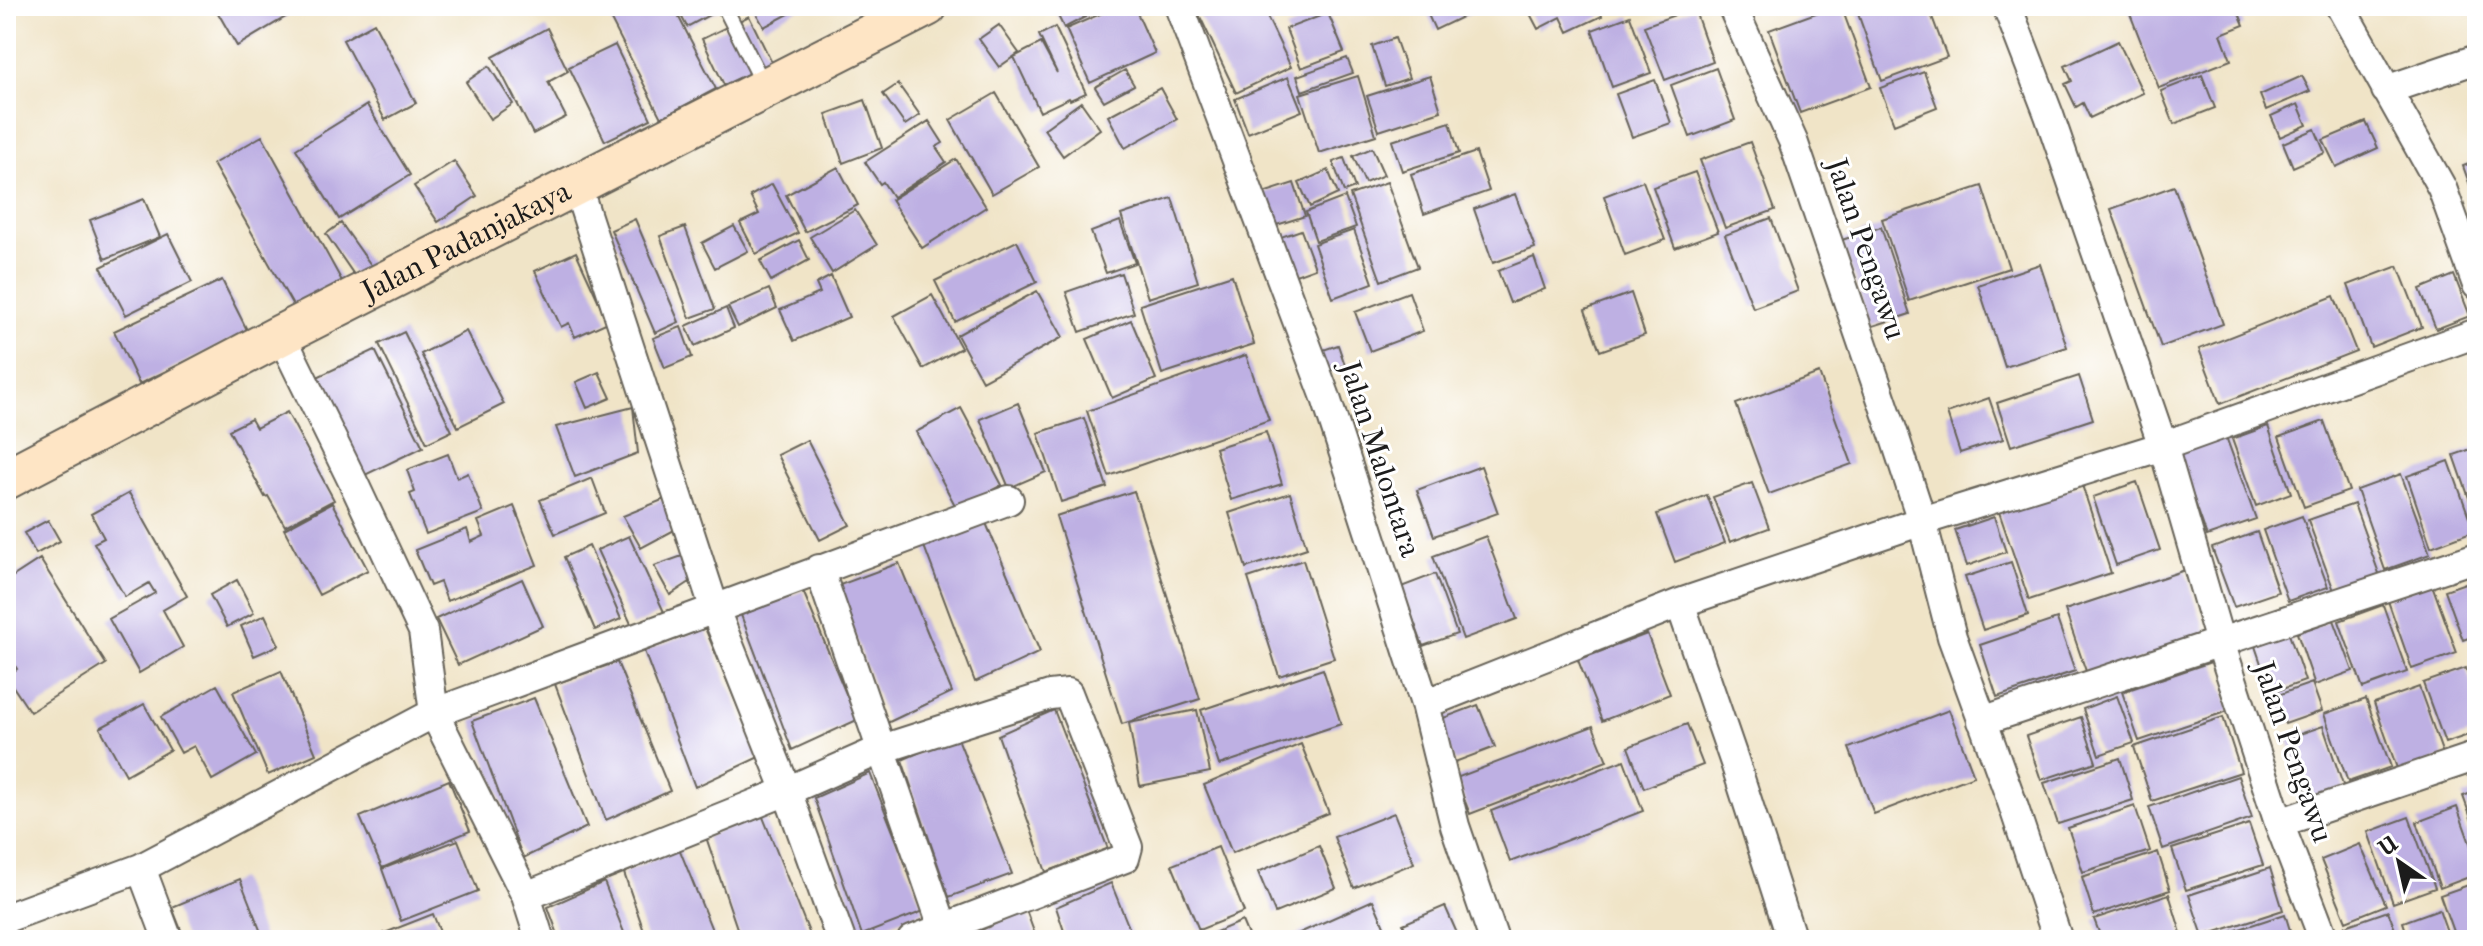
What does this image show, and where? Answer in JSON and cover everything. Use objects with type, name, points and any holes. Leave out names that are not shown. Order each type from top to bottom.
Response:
[{"type":"street","name":"Jalan Padanjakaya","points":[[6,479],[281,335],[927,6]]},
{"type":"street","name":"Jalan Malontara","points":[[1179,6],[1325,395],[1425,704],[1455,826],[1494,940]]},
{"type":"street","name":"Jalan Pengawu","points":[[1732,6],[1793,141],[1922,521],[1952,637],[2058,940]]},
{"type":"street","name":"Jalan Pengawu","points":[[2007,6],[2049,115],[2163,446],[2220,642],[2279,823],[2324,940]]},
{"type":"street","points":[[2340,6],[2442,188],[2477,285]]},
{"type":"street","points":[[2386,90],[2477,59]]},
{"type":"street","points":[[577,186],[715,610],[787,791],[841,940]]},
{"type":"street","points":[[1425,704],[1680,603],[1922,521],[2163,446],[2477,333]]},
{"type":"street","points":[[281,335],[423,631],[434,713],[526,896],[540,940]]},
{"type":"street","points":[[6,918],[141,868],[434,713],[1009,500]]},
{"type":"street","points":[[1982,721],[2477,557]]},
{"type":"street","points":[[819,569],[943,927]]},
{"type":"street","points":[[1680,603],[1792,940]]},
{"type":"street","points":[[526,896],[787,791],[882,749],[1050,695],[1068,693],[1128,847],[1125,858],[912,940]]},
{"type":"street","points":[[2279,823],[2477,756]]},
{"type":"street","points":[[141,868],[168,940]]},
{"type":"lane","points":[[724,6],[766,89]]},
{"type":"building","points":[[214,6],[304,6],[237,46]]},
{"type":"building","points":[[638,6],[673,6],[716,89],[661,118],[611,20]]},
{"type":"building","points":[[676,6],[726,6],[687,27]]},
{"type":"building","points":[[752,6],[804,6],[764,27]]},
{"type":"building","points":[[1053,6],[1084,6],[1089,15],[1064,28]]},
{"type":"building","points":[[1118,6],[1134,6],[1155,53],[1090,83],[1066,29]]},
{"type":"building","points":[[1195,6],[1262,6],[1291,67],[1236,93]]},
{"type":"building","points":[[1424,6],[1485,6],[1435,30]]},
{"type":"building","points":[[1526,6],[1555,6],[1559,14],[1556,6],[1598,6],[1602,16],[1568,32],[1561,17],[1538,29]]},
{"type":"building","points":[[1841,6],[1871,87],[1800,113],[1769,30]]},
{"type":"building","points":[[1869,6],[1928,6],[1947,57],[1882,81],[1857,11]]},
{"type":"building","points":[[2127,6],[2236,6],[2244,25],[2221,34],[2231,60],[2159,88]]},
{"type":"building","points":[[1694,8],[1713,62],[1665,80],[1644,26]]},
{"type":"building","points":[[1328,13],[1344,52],[1301,68],[1286,29]]},
{"type":"building","points":[[749,16],[772,63],[724,85],[702,39]]},
{"type":"building","points":[[1630,16],[1651,73],[1612,87],[1592,30]]},
{"type":"building","points":[[374,23],[416,103],[385,120],[343,40]]},
{"type":"building","points":[[999,25],[1019,53],[999,67],[979,39]]},
{"type":"building","points":[[1055,27],[1086,93],[1040,112],[1014,57],[1041,43],[1057,73],[1039,35]]},
{"type":"building","points":[[547,28],[568,71],[548,82],[566,117],[533,134],[493,57]]},
{"type":"building","points":[[1395,38],[1409,78],[1385,86],[1372,46]]},
{"type":"building","points":[[2118,41],[2143,93],[2090,118],[2083,103],[2076,107],[2065,84],[2072,81],[2065,66]]},
{"type":"building","points":[[615,45],[651,119],[605,141],[569,67]]},
{"type":"building","points":[[1347,58],[1353,73],[1302,91],[1297,76]]},
{"type":"building","points":[[489,66],[513,104],[490,119],[466,82]]},
{"type":"building","points":[[1716,68],[1735,120],[1690,137],[1671,85]]},
{"type":"building","points":[[1125,70],[1134,85],[1104,101],[1095,87]]},
{"type":"building","points":[[1924,72],[1937,107],[1894,124],[1880,88]]},
{"type":"building","points":[[2202,75],[2215,108],[2174,124],[2161,91]]},
{"type":"building","points":[[1358,76],[1376,135],[1319,153],[1300,94]]},
{"type":"building","points":[[1430,76],[1441,111],[1379,131],[1367,96]]},
{"type":"building","points":[[2302,76],[2310,91],[2266,110],[2260,95]]},
{"type":"building","points":[[1288,77],[1302,111],[1248,133],[1235,99]]},
{"type":"building","points":[[1655,80],[1671,123],[1632,137],[1616,94]]},
{"type":"building","points":[[898,84],[920,115],[905,125],[883,94]]},
{"type":"building","points":[[1160,88],[1177,119],[1125,148],[1108,116]]},
{"type":"building","points":[[996,93],[1039,167],[992,194],[950,120]]},
{"type":"building","points":[[865,100],[882,148],[843,163],[826,114]]},
{"type":"building","points":[[1081,102],[1100,129],[1063,156],[1044,129]]},
{"type":"building","points":[[2298,104],[2307,125],[2280,137],[2271,116]]},
{"type":"building","points":[[367,105],[410,175],[339,219],[296,149]]},
{"type":"building","points":[[929,121],[943,143],[936,147],[946,162],[893,197],[865,162]]},
{"type":"building","points":[[1450,122],[1459,153],[1402,171],[1392,141]]},
{"type":"building","points":[[2366,122],[2378,148],[2336,167],[2323,140]]},
{"type":"building","points":[[2315,129],[2325,153],[2293,167],[2283,143]]},
{"type":"building","points":[[262,136],[348,292],[300,318],[213,164]]},
{"type":"building","points":[[1750,142],[1775,210],[1725,228],[1700,160]]},
{"type":"building","points":[[1372,148],[1384,175],[1365,183],[1353,156]]},
{"type":"building","points":[[1476,152],[1489,191],[1424,214],[1411,174]]},
{"type":"building","points":[[1344,158],[1355,188],[1344,192],[1333,162]]},
{"type":"building","points":[[956,159],[986,207],[922,248],[891,200]]},
{"type":"building","points":[[454,161],[477,196],[438,222],[414,186]]},
{"type":"building","points":[[2477,161],[2477,205],[2463,166]]},
{"type":"building","points":[[838,167],[858,205],[805,232],[786,195]]},
{"type":"building","points":[[1328,170],[1338,194],[1310,207],[1299,183]]},
{"type":"building","points":[[1695,172],[1718,232],[1675,248],[1653,187]]},
{"type":"building","points":[[1643,181],[1665,240],[1625,255],[1604,196]]},
{"type":"building","points":[[1387,182],[1418,267],[1381,281],[1350,195]]},
{"type":"building","points":[[1294,183],[1305,216],[1264,229],[1254,196]]},
{"type":"building","points":[[772,184],[798,233],[756,254],[740,223],[759,214],[750,196]]},
{"type":"building","points":[[1982,186],[2009,268],[1909,301],[1882,219]]},
{"type":"building","points":[[2174,186],[2223,324],[2161,347],[2111,209]]},
{"type":"building","points":[[1515,194],[1535,248],[1493,263],[1474,209]]},
{"type":"building","points":[[1345,197],[1356,227],[1316,241],[1306,212]]},
{"type":"building","points":[[1172,198],[1198,282],[1148,298],[1121,215]]},
{"type":"building","points":[[144,199],[160,237],[105,259],[90,220]]},
{"type":"building","points":[[855,210],[877,245],[832,273],[810,237]]},
{"type":"building","points":[[1771,218],[1798,291],[1753,308],[1725,235]]},
{"type":"building","points":[[635,219],[679,322],[655,333],[611,230]]},
{"type":"building","points":[[1120,221],[1135,263],[1106,273],[1091,232]]},
{"type":"building","points":[[341,223],[373,268],[357,279],[326,234]]},
{"type":"building","points":[[734,226],[748,251],[715,268],[702,243]]},
{"type":"building","points":[[685,227],[715,309],[690,318],[660,236]]},
{"type":"building","points":[[1881,227],[1910,314],[1870,327],[1842,240]]},
{"type":"building","points":[[1301,230],[1315,268],[1290,277],[1275,239]]},
{"type":"building","points":[[1354,230],[1373,283],[1333,298],[1314,244]]},
{"type":"building","points":[[168,234],[192,282],[126,315],[101,267]]},
{"type":"building","points":[[799,240],[809,260],[771,281],[760,261]]},
{"type":"building","points":[[1017,241],[1037,282],[955,322],[935,281]]},
{"type":"building","points":[[576,252],[608,322],[575,337],[569,323],[561,327],[535,271]]},
{"type":"building","points":[[1534,257],[1545,289],[1510,303],[1498,271]]},
{"type":"building","points":[[2040,264],[2067,347],[2005,367],[1978,285]]},
{"type":"building","points":[[2398,266],[2422,327],[2371,347],[2348,285]]},
{"type":"building","points":[[1121,273],[1134,313],[1080,332],[1066,292]]},
{"type":"building","points":[[1232,275],[1254,344],[1162,374],[1140,305]]},
{"type":"building","points":[[2454,275],[2470,316],[2436,329],[2420,289]]},
{"type":"building","points":[[831,276],[849,317],[794,341],[780,310],[820,293],[816,284]]},
{"type":"building","points":[[222,280],[248,332],[139,384],[114,331]]},
{"type":"building","points":[[769,289],[777,308],[738,327],[728,307]]},
{"type":"building","points":[[1037,291],[1063,337],[982,381],[957,335]]},
{"type":"building","points":[[1409,292],[1423,331],[1370,351],[1355,312]]},
{"type":"building","points":[[1631,293],[1645,335],[1600,351],[1585,310]]},
{"type":"building","points":[[932,295],[961,348],[923,369],[894,316]]},
{"type":"building","points":[[2334,296],[2356,351],[2220,404],[2199,349]]},
{"type":"building","points":[[726,308],[734,328],[695,346],[686,326]]},
{"type":"building","points":[[1131,320],[1156,379],[1112,398],[1087,339]]},
{"type":"building","points":[[681,327],[692,357],[665,368],[653,338]]},
{"type":"building","points":[[466,331],[504,404],[458,427],[421,354]]},
{"type":"building","points":[[404,332],[452,431],[427,443],[379,344]]},
{"type":"building","points":[[1338,345],[1345,365],[1325,373],[1317,352]]},
{"type":"building","points":[[375,350],[423,447],[363,476],[315,378]]},
{"type":"building","points":[[1246,355],[1269,420],[1109,476],[1087,411]]},
{"type":"building","points":[[599,372],[611,398],[587,408],[576,382]]},
{"type":"building","points":[[1819,373],[1852,464],[1769,494],[1736,404]]},
{"type":"building","points":[[2079,376],[2093,419],[2011,446],[1997,403]]},
{"type":"building","points":[[1989,398],[2003,439],[1960,453],[1947,413]]},
{"type":"building","points":[[1018,403],[1046,472],[1009,488],[980,419]]},
{"type":"building","points":[[633,407],[638,453],[575,477],[556,427]]},
{"type":"building","points":[[961,408],[1002,485],[957,509],[916,432]]},
{"type":"building","points":[[287,412],[334,500],[285,526],[268,496],[265,497],[229,430],[251,419],[256,428]]},
{"type":"building","points":[[1084,418],[1107,487],[1061,502],[1038,433]]},
{"type":"building","points":[[2324,421],[2349,491],[2304,507],[2279,437]]},
{"type":"building","points":[[2268,426],[2291,493],[2256,506],[2232,439]]},
{"type":"building","points":[[1266,432],[1282,484],[1231,500],[1215,448]]},
{"type":"building","points":[[2225,434],[2256,519],[2207,536],[2177,451]]},
{"type":"building","points":[[807,440],[850,525],[820,540],[777,455]]},
{"type":"building","points":[[2477,447],[2477,521],[2454,455]]},
{"type":"building","points":[[448,454],[457,478],[468,473],[483,512],[426,534],[410,494],[415,492],[407,470]]},
{"type":"building","points":[[2449,461],[2474,531],[2431,547],[2407,476]]},
{"type":"building","points":[[1481,466],[1498,513],[1434,536],[1417,490]]},
{"type":"building","points":[[2401,474],[2430,554],[2385,570],[2357,490]]},
{"type":"building","points":[[592,478],[605,513],[555,534],[540,500]]},
{"type":"building","points":[[2137,482],[2160,550],[2116,565],[2093,497]]},
{"type":"building","points":[[1752,483],[1769,528],[1730,542],[1713,497]]},
{"type":"building","points":[[2082,485],[2111,573],[2029,600],[1999,512]]},
{"type":"building","points":[[1134,491],[1200,699],[1122,724],[1056,516]]},
{"type":"building","points":[[129,493],[187,596],[163,610],[183,647],[139,673],[109,619],[155,593],[149,583],[125,597],[94,543],[104,538],[91,514]]},
{"type":"building","points":[[1290,493],[1307,548],[1246,568],[1229,513]]},
{"type":"building","points":[[1707,495],[1725,543],[1675,562],[1657,514]]},
{"type":"building","points":[[667,498],[680,527],[641,548],[623,516]]},
{"type":"building","points":[[332,503],[368,570],[319,595],[284,529]]},
{"type":"building","points":[[2354,504],[2381,579],[2336,596],[2308,520]]},
{"type":"building","points":[[514,506],[537,565],[447,601],[440,582],[430,586],[415,550],[467,529],[471,542],[484,536],[478,521]]},
{"type":"building","points":[[2302,516],[2328,587],[2288,601],[2263,530]]},
{"type":"building","points":[[1994,517],[2006,552],[1967,566],[1955,530]]},
{"type":"building","points":[[48,520],[60,541],[36,554],[24,533]]},
{"type":"building","points":[[986,523],[1040,652],[975,682],[924,546]]},
{"type":"building","points":[[2257,532],[2278,592],[2234,607],[2212,548]]},
{"type":"building","points":[[629,536],[664,612],[632,626],[597,550]]},
{"type":"building","points":[[1486,536],[1517,619],[1463,639],[1433,556]]},
{"type":"building","points":[[589,546],[621,619],[595,630],[564,557]]},
{"type":"building","points":[[685,555],[696,578],[670,595],[654,566]]},
{"type":"building","points":[[40,559],[106,664],[30,712],[6,676],[17,669],[6,651],[6,581]]},
{"type":"building","points":[[1303,560],[1334,658],[1279,676],[1248,578]]},
{"type":"building","points":[[2011,562],[2028,615],[1983,630],[1965,577]]},
{"type":"building","points":[[899,563],[952,692],[887,723],[837,586]]},
{"type":"building","points":[[2185,570],[2207,637],[2088,677],[2065,610]]},
{"type":"building","points":[[1435,574],[1457,634],[1423,646],[1401,587]]},
{"type":"building","points":[[522,579],[543,626],[458,665],[436,619]]},
{"type":"building","points":[[2477,579],[2477,635],[2463,640],[2445,590]]},
{"type":"building","points":[[237,580],[254,613],[227,627],[210,595]]},
{"type":"building","points":[[2431,582],[2457,653],[2412,669],[2387,598]]},
{"type":"building","points":[[803,591],[857,720],[792,750],[741,615]]},
{"type":"building","points":[[2383,605],[2407,672],[2363,688],[2339,621]]},
{"type":"building","points":[[265,615],[279,645],[254,656],[241,626]]},
{"type":"building","points":[[2057,619],[2075,671],[1997,697],[1980,645]]},
{"type":"building","points":[[2334,620],[2353,671],[2315,685],[2297,633]]},
{"type":"building","points":[[705,628],[759,757],[695,787],[644,651]]},
{"type":"building","points":[[1647,634],[1670,694],[1602,721],[1578,660]]},
{"type":"building","points":[[2289,634],[2305,681],[2271,693],[2255,646]]},
{"type":"building","points":[[2214,661],[2231,710],[2139,741],[2122,692]]},
{"type":"building","points":[[617,662],[670,791],[606,820],[555,684]]},
{"type":"building","points":[[2466,668],[2477,699],[2477,732],[2445,743],[2423,683]]},
{"type":"building","points":[[1323,669],[1341,724],[1219,765],[1201,710]]},
{"type":"building","points":[[281,671],[316,754],[268,775],[233,692]]},
{"type":"building","points":[[2312,683],[2322,711],[2285,724],[2275,696]]},
{"type":"building","points":[[217,685],[256,755],[212,780],[194,746],[181,753],[161,717]]},
{"type":"building","points":[[2419,687],[2444,757],[2399,774],[2374,703]]},
{"type":"building","points":[[2117,696],[2134,743],[2099,755],[2083,709]]},
{"type":"building","points":[[534,698],[587,827],[523,858],[472,721]]},
{"type":"building","points":[[2366,699],[2391,767],[2348,782],[2324,714]]},
{"type":"building","points":[[144,704],[170,750],[126,775],[100,728]]},
{"type":"building","points":[[1478,705],[1495,747],[1455,762],[1438,720]]},
{"type":"building","points":[[1054,710],[1108,849],[1046,872],[998,735]]},
{"type":"building","points":[[1197,710],[1210,772],[1140,786],[1129,723]]},
{"type":"building","points":[[1949,710],[1974,776],[1874,814],[1849,748]]},
{"type":"building","points":[[2081,717],[2096,762],[2041,780],[2026,736]]},
{"type":"building","points":[[2223,717],[2241,772],[2152,801],[2134,747]]},
{"type":"building","points":[[1687,724],[1703,765],[1644,788],[1628,747]]},
{"type":"building","points":[[1593,726],[1607,761],[1470,814],[1456,778]]},
{"type":"building","points":[[2323,726],[2344,788],[2309,799],[2288,738]]},
{"type":"building","points":[[957,736],[1012,874],[949,897],[902,760]]},
{"type":"building","points":[[1301,744],[1329,813],[1232,853],[1204,785]]},
{"type":"building","points":[[2120,758],[2133,800],[2058,824],[2044,783]]},
{"type":"building","points":[[1624,760],[1643,811],[1510,862],[1491,811]]},
{"type":"building","points":[[870,773],[924,911],[862,935],[814,798]]},
{"type":"building","points":[[2238,776],[2252,818],[2163,849],[2149,807]]},
{"type":"building","points":[[449,780],[470,831],[382,868],[360,817]]},
{"type":"building","points":[[2477,791],[2477,835],[2463,796]]},
{"type":"building","points":[[2135,806],[2150,851],[2083,872],[2068,828]]},
{"type":"building","points":[[2457,807],[2477,863],[2477,874],[2440,888],[2417,822]]},
{"type":"building","points":[[761,812],[812,940],[741,940],[706,837]]},
{"type":"building","points":[[1394,813],[1414,863],[1354,888],[1334,837]]},
{"type":"building","points":[[2409,817],[2435,888],[2393,903],[2368,832]]},
{"type":"building","points":[[2249,824],[2263,865],[2186,890],[2172,849]]},
{"type":"building","points":[[458,840],[478,891],[401,921],[382,869]]},
{"type":"building","points":[[2360,844],[2386,905],[2346,921],[2321,860]]},
{"type":"building","points":[[1319,846],[1336,888],[1275,913],[1258,872]]},
{"type":"building","points":[[1218,847],[1244,912],[1199,930],[1172,865]]},
{"type":"building","points":[[679,848],[716,940],[647,940],[624,873]]},
{"type":"building","points":[[2158,852],[2170,890],[2094,915],[2082,877]]},
{"type":"building","points":[[2270,868],[2283,910],[2203,936],[2189,895]]},
{"type":"building","points":[[240,879],[264,940],[185,940],[172,907]]},
{"type":"building","points":[[604,882],[627,940],[560,940],[548,907]]},
{"type":"building","points":[[2477,882],[2477,940],[2456,940],[2440,895]]},
{"type":"building","points":[[1111,883],[1134,940],[1067,940],[1056,907]]},
{"type":"building","points":[[2169,894],[2182,936],[2170,940],[2102,940],[2094,919]]},
{"type":"building","points":[[1373,900],[1390,940],[1284,940]]},
{"type":"building","points":[[1445,906],[1460,940],[1410,940],[1403,924]]},
{"type":"building","points":[[2439,909],[2450,940],[2409,940],[2403,922]]},
{"type":"building","points":[[1026,910],[1037,940],[972,940],[970,935]]},
{"type":"building","points":[[2388,911],[2399,940],[2350,940],[2345,926]]},
{"type":"building","points":[[433,914],[443,940],[367,940]]},
{"type":"building","points":[[2285,914],[2293,940],[2209,940],[2209,939]]},
{"type":"building","points":[[1242,921],[1250,940],[1205,940],[1204,937]]}]
